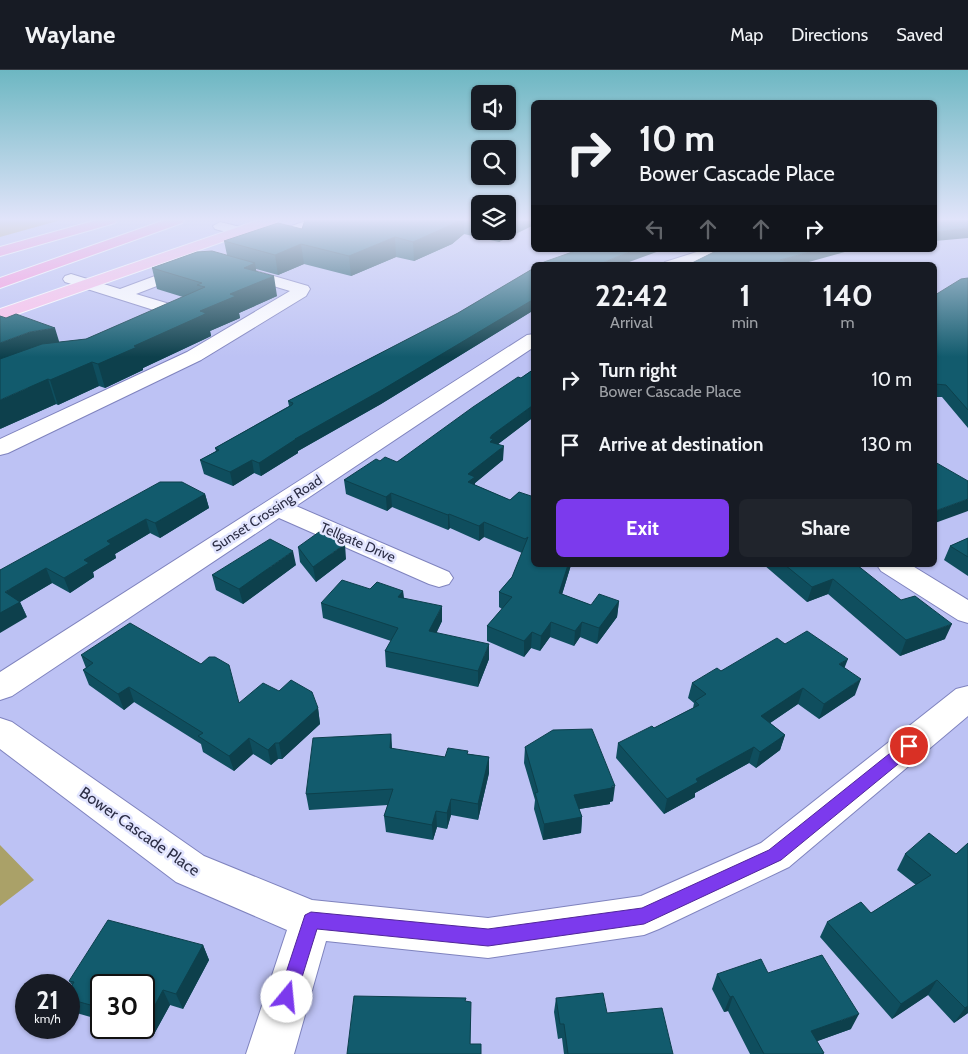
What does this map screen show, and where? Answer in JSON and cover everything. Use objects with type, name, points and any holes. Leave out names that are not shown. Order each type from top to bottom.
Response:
[{"type":"highway","points":[[0,273],[23,266]]},
{"type":"highway","points":[[0,283],[47,266]]},
{"type":"main road","points":[[0,304],[107,266]]},
{"type":"main road","points":[[0,315],[134,266]]},
{"type":"street","points":[[121,294],[197,266]]},
{"type":"street","points":[[0,448],[194,356],[302,289],[219,266]]},
{"type":"street","points":[[71,279],[166,309],[168,313],[162,322],[130,336]]},
{"type":"street","name":"Sunset Crossing Road","points":[[0,688],[531,341]]},
{"type":"street","name":"Tellgate Drive","points":[[276,507],[439,578]]},
{"type":"street","points":[[894,567],[968,613]]},
{"type":"street","name":"Bower Cascade Place","points":[[0,731],[190,869],[311,920],[488,938],[644,916],[775,855],[968,698]]},
{"type":"street","points":[[270,1054],[311,920]]},
{"type":"shaded area","points":[[0,845],[34,880],[0,906]]},
{"type":"building","points":[[158,266],[249,266],[244,268],[274,276],[230,294],[236,296],[200,311],[206,313],[203,315],[134,346],[137,347],[98,364],[92,362],[50,380],[48,379],[0,400],[0,359],[42,344],[86,339],[205,287],[197,285],[202,283],[152,268]]},
{"type":"building","points":[[531,270],[531,301],[380,391],[295,439],[259,463],[252,460],[230,472],[200,460],[219,450],[215,448],[292,405],[293,403],[288,401],[458,313]]},
{"type":"building","points":[[968,278],[968,410],[946,385],[937,384],[937,294],[961,279]]},
{"type":"building","points":[[16,314],[55,328],[30,332],[0,343],[0,316],[6,318]]},
{"type":"building","points":[[531,371],[531,407],[492,435],[490,438],[493,439],[490,442],[504,446],[468,474],[475,477],[468,482],[510,500],[519,492],[531,496],[531,567],[567,567],[559,593],[591,605],[599,594],[619,601],[599,628],[582,622],[575,631],[551,622],[541,636],[532,632],[524,641],[487,626],[512,597],[499,592],[512,577],[528,537],[525,539],[484,522],[479,526],[391,493],[386,497],[344,480],[376,459],[380,461],[385,457],[397,462],[473,407],[518,377],[521,378]]},
{"type":"building","points":[[937,463],[968,481],[968,499],[937,510]]},
{"type":"building","points":[[160,482],[182,482],[205,494],[155,523],[146,519],[107,541],[111,544],[84,560],[89,563],[64,578],[46,568],[5,592],[20,602],[0,613],[0,570]]},
{"type":"building","points":[[319,532],[345,544],[313,567],[298,547]]},
{"type":"building","points":[[968,538],[968,557],[950,546]]},
{"type":"building","points":[[270,539],[293,551],[239,589],[212,575]]},
{"type":"building","points":[[787,567],[860,567],[901,600],[915,596],[952,624],[906,640],[833,579],[812,587]]},
{"type":"building","points":[[342,580],[370,589],[377,582],[403,591],[398,597],[442,606],[429,631],[489,644],[478,671],[385,651],[398,628],[321,603]]},
{"type":"building","points":[[130,623],[201,664],[209,657],[215,657],[229,665],[239,703],[263,683],[279,691],[291,680],[312,692],[318,708],[279,743],[275,743],[268,750],[249,738],[229,756],[198,736],[203,733],[129,687],[118,694],[83,670],[93,663],[81,655]]},
{"type":"building","points":[[807,631],[848,659],[839,664],[861,679],[824,704],[803,688],[761,716],[785,735],[760,752],[754,747],[696,779],[698,782],[667,799],[618,743],[652,726],[654,728],[699,705],[695,701],[706,694],[692,683],[717,668],[721,671],[777,638],[785,644]]},
{"type":"building","points":[[592,729],[615,786],[574,795],[582,817],[544,824],[535,793],[538,792],[525,747],[553,730]]},
{"type":"building","points":[[391,734],[390,748],[445,757],[448,748],[468,751],[467,754],[489,757],[478,804],[451,799],[447,813],[436,811],[432,825],[384,816],[393,789],[306,794],[313,738]]},
{"type":"building","points":[[929,833],[956,854],[968,843],[968,1006],[965,1008],[937,980],[901,1004],[827,922],[861,902],[871,913],[931,875],[905,854]]},
{"type":"building","points":[[108,920],[203,945],[176,994],[163,990],[155,1005],[155,974],[90,974],[90,1005],[80,1002],[80,974],[73,974]]},
{"type":"building","points":[[822,955],[859,1014],[811,1031],[824,1053],[764,1054],[733,996],[730,997],[717,974],[761,959],[768,973]]},
{"type":"building","points":[[603,993],[607,1013],[662,1008],[673,1054],[568,1054],[564,1024],[560,1024],[556,998]]},
{"type":"building","points":[[354,996],[466,998],[465,1001],[471,1002],[470,1044],[481,1044],[481,1054],[347,1054]]},
{"type":"route","points":[[287,997],[311,920],[488,938],[644,916],[775,855],[909,746]]}]
